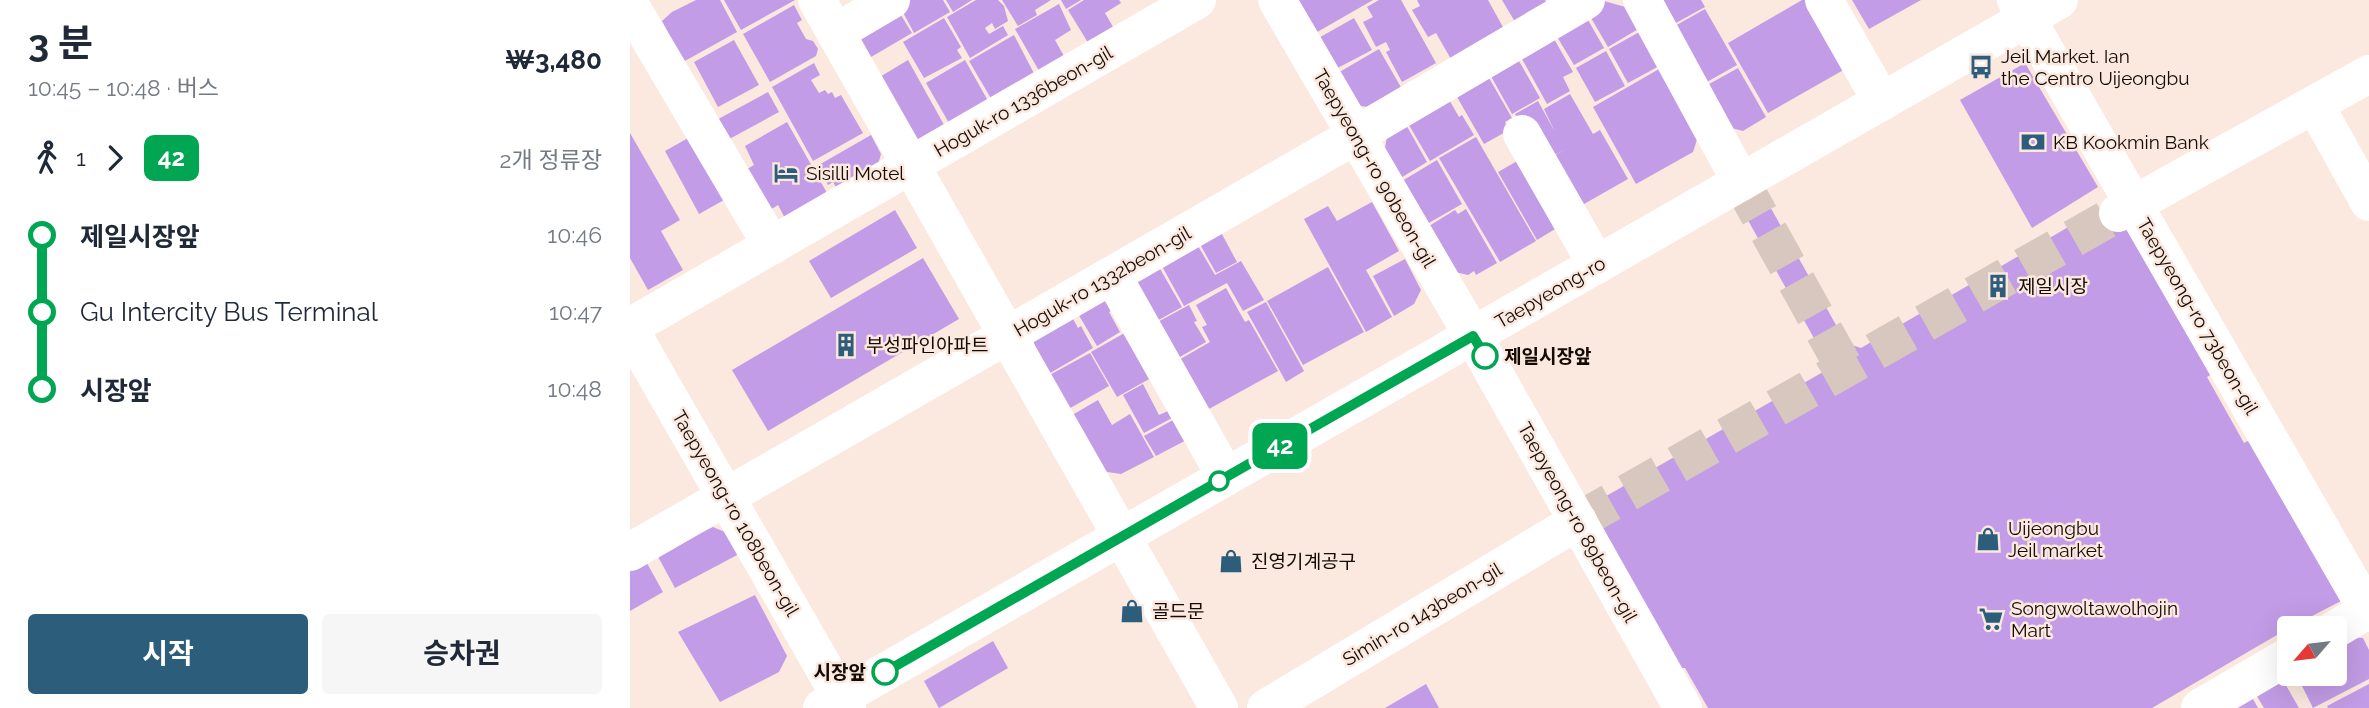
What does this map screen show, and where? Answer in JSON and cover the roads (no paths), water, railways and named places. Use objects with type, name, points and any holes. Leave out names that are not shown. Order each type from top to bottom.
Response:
[{"type":"street","points":[[817,0],[1219,708]]},
{"type":"street","points":[[835,33],[891,0]]},
{"type":"street","name":"Hoguk-ro 1336beon-gil","points":[[630,328],[1197,0]]},
{"type":"street","name":"Taepyeong-ro 90beon-gil","points":[[1277,0],[1473,336]]},
{"type":"street","name":"Hoguk-ro 1332beon-gil","points":[[630,552],[1586,0]]},
{"type":"street","points":[[1642,0],[1741,182]]},
{"type":"street","points":[[1824,0],[1882,102]]},
{"type":"street","name":"Taepyeong-ro","points":[[837,704],[1226,477],[1882,102],[2034,6]]},
{"type":"street","name":"Taepyeong-ro 73beon-gil","points":[[2034,6],[2126,208],[2368,611]]},
{"type":"street","points":[[642,9],[772,246]]},
{"type":"street","points":[[2126,208],[2369,74]]},
{"type":"street","points":[[2315,105],[2369,202]]},
{"type":"street","points":[[1522,134],[1597,265]]},
{"type":"street","points":[[1112,275],[1226,477]]},
{"type":"street","name":"Taepyeong-ro 108beon-gil","points":[[630,328],[726,497],[837,704]]},
{"type":"street","name":"Taepyeong-ro 89beon-gil","points":[[1473,336],[1578,521],[1674,705]]},
{"type":"street","name":"Simin-ro 143beon-gil","points":[[1266,708],[1578,521]]},
{"type":"street","points":[[2347,623],[2368,611]]},
{"type":"street","points":[[2200,708],[2277,663]]},
{"type":"tunnel","points":[[1741,182],[1844,367]]},
{"type":"tunnel","points":[[1578,521],[2118,213]]},
{"type":"place","name":"Jeil Market. Ian the Centro Uijeongbu","points":[[1981,67]]},
{"type":"place","name":"KB Kookmin Bank","points":[[2033,142]]},
{"type":"place","name":"Sisilli Motel","points":[[786,173]]},
{"type":"place","name":"제일시장","points":[[1998,286]]},
{"type":"place","name":"부성파인아파트","points":[[846,345]]},
{"type":"place","name":"제일시장앞","points":[[1485,356]]},
{"type":"place","name":"Uijeongbu Jeil market","points":[[1988,539]]},
{"type":"place","name":"진영기계공구","points":[[1231,561]]},
{"type":"place","name":"골드문","points":[[1132,611]]},
{"type":"place","name":"Songwoltawolhojin Mart","points":[[1991,619]]},
{"type":"place","name":"시장앞","points":[[885,672]]}]
